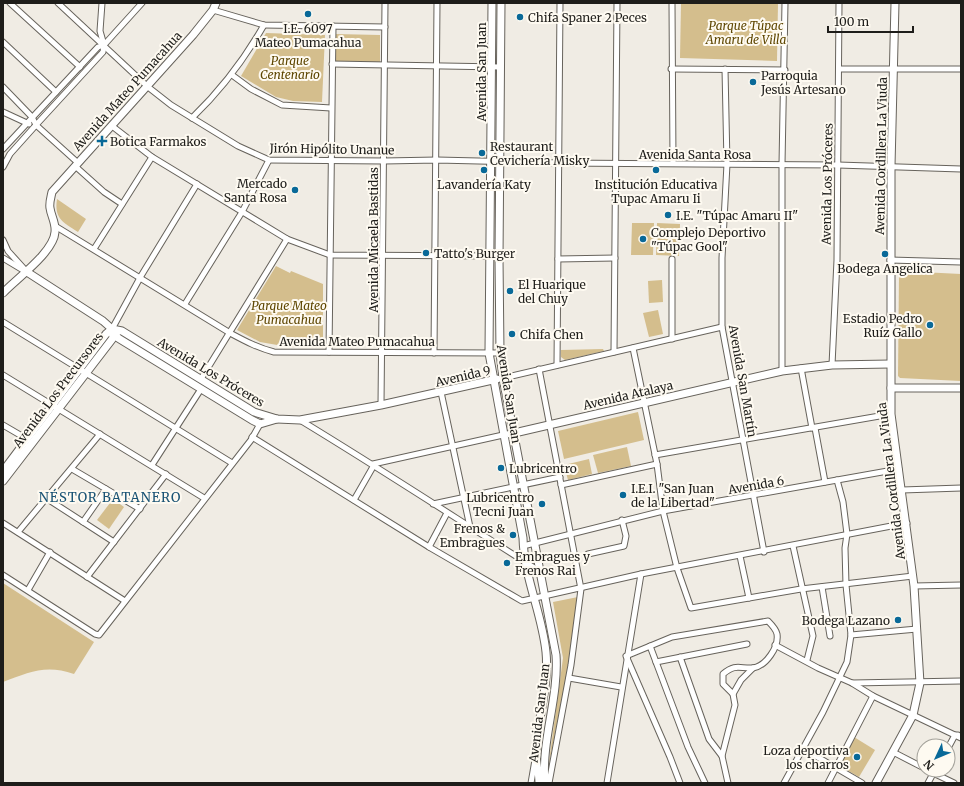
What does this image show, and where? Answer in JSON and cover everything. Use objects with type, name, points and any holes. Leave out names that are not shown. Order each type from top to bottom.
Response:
[{"type":"street","points":[[10,3],[80,67]]},
{"type":"street","name":"Jirón Hipólito Unanue","points":[[58,3],[148,87],[192,118],[238,146],[270,160],[437,160],[500,162]]},
{"type":"street","points":[[3,167],[10,154],[103,52],[104,45],[100,31],[102,3]]},
{"type":"street","points":[[3,149],[98,47],[104,45],[142,3]]},
{"type":"street","name":"Avenida Micaela Bastidas","points":[[381,405],[385,3]]},
{"type":"street","points":[[434,353],[437,160],[437,3]]},
{"type":"street","name":"Avenida San Juan","points":[[492,3],[489,353],[503,435],[514,487],[524,561],[535,598],[547,661],[536,755],[539,783]]},
{"type":"street","name":"Avenida San Juan","points":[[501,3],[499,256],[500,353],[503,378],[546,596],[557,663],[544,750],[545,783]]},
{"type":"street","points":[[557,365],[560,163],[560,3]]},
{"type":"street","points":[[614,352],[617,3]]},
{"type":"street","points":[[672,3],[671,69],[673,163]]},
{"type":"street","points":[[782,371],[782,164],[785,3]]},
{"type":"street","name":"Avenida Los Próceres","points":[[832,365],[837,260],[840,69],[839,3]]},
{"type":"street","name":"Avenida Cordillera La Viuda","points":[[876,783],[913,715],[920,683],[914,586],[892,414],[890,364],[891,166],[895,3]]},
{"type":"street","points":[[214,7],[264,25],[385,27]]},
{"type":"street","name":"Avenida Mateo Pumacahua","points":[[214,7],[148,87],[52,192],[50,208],[55,226],[140,276],[230,333],[258,347],[274,352],[382,354],[500,353]]},
{"type":"street","points":[[192,118],[232,75],[249,52],[264,25]]},
{"type":"street","points":[[329,352],[333,26]]},
{"type":"street","points":[[3,42],[56,92]]},
{"type":"street","points":[[332,64],[500,67]]},
{"type":"street","points":[[671,69],[784,70]]},
{"type":"street","name":"Avenida San Martín","points":[[725,69],[727,164],[722,258],[722,327],[764,552]]},
{"type":"street","points":[[840,69],[961,69]]},
{"type":"street","points":[[232,75],[251,90],[282,105],[331,108]]},
{"type":"street","points":[[3,87],[32,117],[36,125],[98,188],[122,204]]},
{"type":"street","points":[[3,112],[26,123],[36,125]]},
{"type":"street","points":[[112,126],[152,157],[287,239],[330,255],[499,256]]},
{"type":"street","points":[[94,249],[152,157]]},
{"type":"street","points":[[185,304],[242,212],[270,160]]},
{"type":"street","name":"Avenida Santa Rosa","points":[[500,162],[782,164],[961,169]]},
{"type":"street","name":"Avenida Los Precursores","points":[[3,481],[84,370],[106,334],[112,329],[140,276],[197,184]]},
{"type":"street","points":[[3,293],[27,272],[44,253],[55,234],[55,226]]},
{"type":"street","points":[[201,379],[287,239]]},
{"type":"street","points":[[3,240],[8,250],[27,272]]},
{"type":"street","name":"Avenida Los Próceres","points":[[3,258],[96,316],[112,329],[118,338],[252,420],[260,424],[277,419]]},
{"type":"street","points":[[558,258],[614,258]]},
{"type":"street","points":[[672,259],[672,339]]},
{"type":"street","points":[[890,260],[961,262]]},
{"type":"street","points":[[3,322],[84,370],[232,463]]},
{"type":"street","name":"Avenida 9","points":[[277,419],[300,420],[381,405],[722,327]]},
{"type":"street","name":"Avenida Los Próceres","points":[[112,329],[122,332],[254,412],[277,419]]},
{"type":"street","points":[[633,348],[657,464],[663,511],[677,568],[691,608],[801,589],[846,585],[913,576]]},
{"type":"street","name":"Avenida Atalaya","points":[[373,464],[782,371],[832,365],[890,364]]},
{"type":"street","points":[[801,368],[825,482]]},
{"type":"street","points":[[539,369],[581,589],[569,678],[548,783]]},
{"type":"street","points":[[3,375],[204,498]]},
{"type":"street","points":[[891,388],[961,388]]},
{"type":"street","points":[[152,466],[201,389]]},
{"type":"street","points":[[441,392],[465,497],[470,528]]},
{"type":"street","name":"Avenida Los Precursores","points":[[3,471],[27,439],[56,407]]},
{"type":"street","points":[[655,455],[743,441],[892,414]]},
{"type":"street","points":[[300,420],[373,464],[470,528],[541,572]]},
{"type":"street","points":[[3,575],[95,634],[99,635],[252,437],[260,424]]},
{"type":"street","points":[[3,425],[27,439]]},
{"type":"street","points":[[18,532],[100,434]]},
{"type":"street","points":[[252,437],[429,547],[520,601],[581,589],[641,574],[764,552],[907,523]]},
{"type":"street","points":[[354,500],[373,464]]},
{"type":"street","points":[[561,485],[657,464]]},
{"type":"street","points":[[72,469],[140,509]]},
{"type":"street","name":"Avenida 6","points":[[523,546],[622,520],[663,511],[899,469]]},
{"type":"street","points":[[87,577],[166,474]]},
{"type":"street","points":[[433,504],[560,477]]},
{"type":"street","points":[[784,783],[841,678],[847,662],[851,635],[846,585],[845,548],[847,534],[843,502],[837,480]]},
{"type":"street","points":[[902,490],[961,488]]},
{"type":"street","points":[[83,522],[106,489]]},
{"type":"street","points":[[46,498],[114,542]]},
{"type":"street","points":[[429,547],[447,513]]},
{"type":"street","points":[[588,554],[624,546],[626,536],[622,520]]},
{"type":"street","points":[[3,523],[125,601]]},
{"type":"street","points":[[793,546],[801,589],[813,636],[807,660]]},
{"type":"street","points":[[28,590],[50,552]]},
{"type":"street","points":[[740,556],[749,598]]},
{"type":"street","points":[[607,783],[626,656],[641,574]]},
{"type":"street","points":[[914,586],[961,584]]},
{"type":"street","points":[[822,587],[830,636]]},
{"type":"street","points":[[626,656],[672,636],[761,620],[768,621],[774,626],[777,635],[775,645],[763,664],[753,668],[741,680],[733,694],[734,705],[722,756]]},
{"type":"street","points":[[851,635],[917,629]]},
{"type":"street","points":[[656,662],[747,644]]},
{"type":"street","points":[[775,645],[852,683],[873,696],[958,735],[961,738]]},
{"type":"street","points":[[650,646],[688,747],[705,783]]},
{"type":"street","points":[[626,656],[680,783]]},
{"type":"street","points":[[680,657],[709,739],[722,756],[728,783]]},
{"type":"street","points":[[733,694],[723,684],[723,674],[731,669],[742,666],[753,668]]},
{"type":"street","points":[[569,678],[621,687]]},
{"type":"street","points":[[852,683],[920,683],[961,681]]},
{"type":"street","points":[[828,783],[873,696]]},
{"type":"street","points":[[802,748],[862,783]]},
{"type":"street","points":[[893,752],[916,764]]},
{"type":"street","points":[[531,783],[536,755]]},
{"type":"street","points":[[945,778],[954,783]]},
{"type":"green space","name":"Parque Túpac Amaru de Villa","points":[[681,3],[778,3],[777,61],[680,58]]},
{"type":"green space","name":"Parque Centenario","points":[[266,33],[325,35],[322,102],[293,101],[276,97],[241,76]]},
{"type":"green space","points":[[335,34],[380,35],[380,63],[334,63]]},
{"type":"green space","points":[[57,199],[86,219],[78,232],[58,216],[56,206]]},
{"type":"green space","name":"Complejo Deportivo \"Túpac Gool\"","points":[[632,223],[654,223],[653,255],[631,255]]},
{"type":"green space","points":[[657,223],[680,224],[679,256],[656,255]]},
{"type":"green space","name":"Parque Mateo Pumacahua","points":[[276,266],[290,273],[291,271],[323,284],[323,348],[283,346],[260,342],[237,330]]},
{"type":"green space","name":"Estadio Pedro Ruíz Gallo","points":[[901,271],[961,274],[961,381],[900,378],[898,376],[899,273]]},
{"type":"green space","points":[[662,280],[663,302],[649,303],[648,281]]},
{"type":"green space","points":[[658,310],[663,334],[649,337],[643,313]]},
{"type":"green space","points":[[603,349],[604,351],[565,360],[561,357],[561,350]]},
{"type":"green space","points":[[638,412],[644,440],[564,459],[558,431]]},
{"type":"green space","points":[[627,447],[631,466],[598,473],[593,455]]},
{"type":"green space","points":[[589,459],[592,474],[568,480],[564,465]]},
{"type":"green space","points":[[113,499],[124,507],[109,529],[97,520]]},
{"type":"green space","points":[[3,583],[94,642],[74,674],[55,670],[38,670],[3,682]]},
{"type":"green space","points":[[578,597],[567,672],[548,769],[563,658],[553,602]]},
{"type":"green space","name":"Loza deportiva los charros","points":[[854,737],[875,750],[859,777],[838,765]]},
{"type":"place","name":"I.E. 6097 Mateo Pumacahua","points":[[308,14]]},
{"type":"place","name":"Chifa Spaner 2 Peces","points":[[520,17]]},
{"type":"place","name":"Parroquia Jesús Artesano","points":[[753,82]]},
{"type":"place","name":"Botica Farmakos","points":[[102,141]]},
{"type":"place","name":"Restaurant Cevichería Misky","points":[[482,153]]},
{"type":"place","name":"Lavandería Katy","points":[[484,170]]},
{"type":"place","name":"Institución Educativa Tupac Amaru Ii","points":[[656,170]]},
{"type":"place","name":"Mercado Santa Rosa","points":[[295,190]]},
{"type":"place","name":"I.E. \"Túpac Amaru II\"","points":[[668,215]]},
{"type":"place","name":"Complejo Deportivo \"Túpac Gool\"","points":[[643,239]]},
{"type":"place","name":"Tatto's Burger","points":[[426,253]]},
{"type":"place","name":"Bodega Angelica","points":[[885,254]]},
{"type":"place","name":"El Huarique del Chuy","points":[[510,291]]},
{"type":"place","name":"Estadio Pedro Ruíz Gallo","points":[[930,325]]},
{"type":"place","name":"Chifa Chen","points":[[512,334]]},
{"type":"place","name":"Lubricentro","points":[[501,468]]},
{"type":"place","name":"I.E.I. \"San Juan de la Libertad\"","points":[[623,495]]},
{"type":"place","name":"Lubricentro Tecni Juan","points":[[542,504]]},
{"type":"place","name":"Frenos & Embragues","points":[[513,535]]},
{"type":"place","name":"Embragues y Frenos Rai","points":[[507,563]]},
{"type":"place","name":"Bodega Lazano","points":[[898,620]]},
{"type":"place","name":"Loza deportiva los charros","points":[[857,757]]},
{"type":"district","name":"NÉSTOR BATANERO","points":[[110,497]]}]
